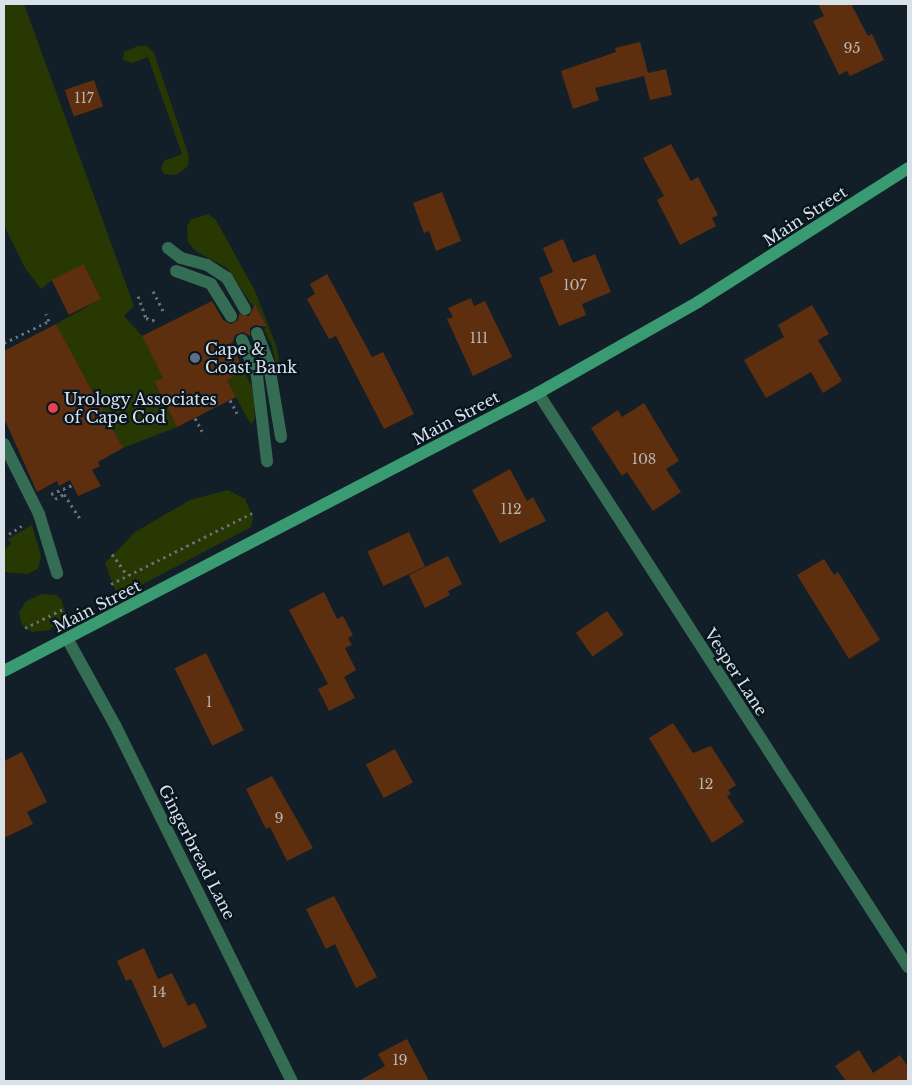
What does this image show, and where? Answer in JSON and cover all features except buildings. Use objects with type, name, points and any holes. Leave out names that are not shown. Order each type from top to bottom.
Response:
[{"type":"main road","name":"Main Street","points":[[4,671],[68,640],[538,393],[698,302],[908,168]]},
{"type":"street","points":[[168,248],[181,258],[207,265],[227,278],[245,309]]},
{"type":"street","points":[[176,271],[211,284],[231,316]]},
{"type":"street","points":[[257,333],[270,365],[281,437]]},
{"type":"street","points":[[242,340],[257,376],[267,461]]},
{"type":"street","name":"Vesper Lane","points":[[538,393],[908,967]]},
{"type":"street","points":[[4,444],[40,514],[57,572]]},
{"type":"street","name":"Gingerbread Lane","points":[[68,640],[115,725],[292,1081]]},
{"type":"path","points":[[153,291],[164,313]]},
{"type":"path","points":[[138,296],[146,318],[156,321]]},
{"type":"path","points":[[4,343],[49,322],[46,314]]},
{"type":"path","points":[[230,400],[237,413]]},
{"type":"path","points":[[195,418],[202,430]]},
{"type":"path","points":[[46,497],[72,485]]},
{"type":"path","points":[[49,502],[64,494],[80,519]]},
{"type":"path","points":[[111,584],[252,513]]},
{"type":"path","points":[[112,554],[127,575]]},
{"type":"path","points":[[25,628],[65,608]]},
{"type":"green space","points":[[4,4],[24,4],[134,306],[124,316],[142,336],[163,378],[154,383],[177,427],[123,448],[56,324],[101,299],[85,265],[52,280],[41,289],[25,268],[4,225]]},
{"type":"green space","points":[[138,46],[147,46],[154,53],[189,156],[188,166],[176,175],[164,174],[161,169],[164,161],[182,154],[148,57],[132,63],[123,60],[124,52]]},
{"type":"green space","points":[[208,214],[216,220],[255,291],[277,348],[282,376],[278,374],[272,346],[264,329],[267,327],[256,305],[252,305],[227,268],[197,252],[188,242],[187,227],[190,220]]},
{"type":"green space","points":[[244,371],[252,387],[254,402],[255,419],[251,425],[227,380]]},
{"type":"green space","points":[[228,490],[245,499],[253,517],[251,527],[132,590],[115,590],[105,563],[135,532],[190,500]]},
{"type":"green space","points":[[32,525],[41,556],[38,569],[27,574],[4,572],[4,550],[11,544],[8,539]]},
{"type":"green space","points":[[41,594],[56,595],[61,599],[66,615],[49,630],[32,632],[22,625],[19,613],[25,602]]},
{"type":"place","name":"Cape & Coast Bank","points":[[195,358]]},
{"type":"place","name":"Urology Associates of Cape Cod","points":[[53,408]]}]
